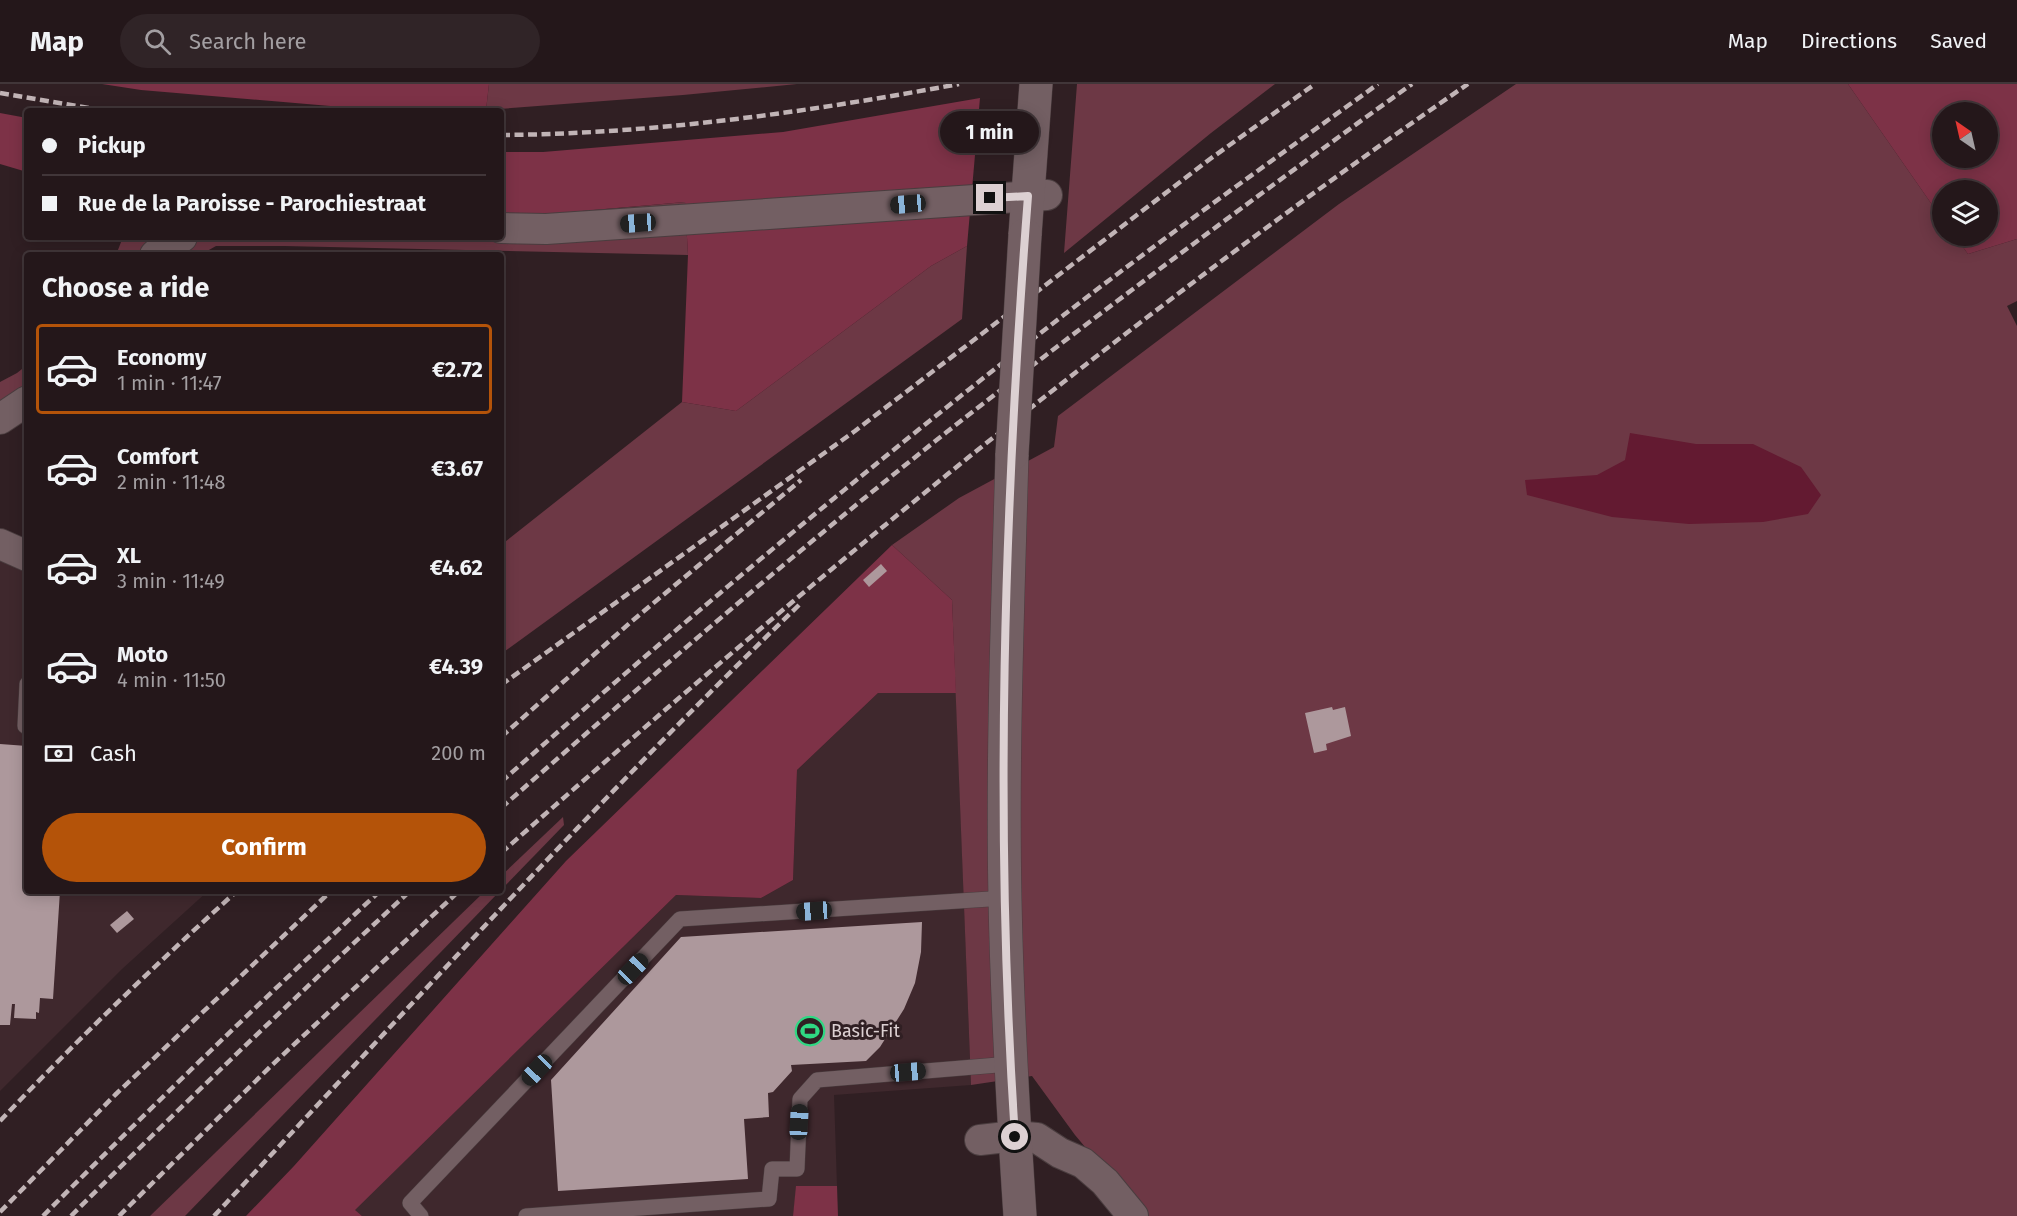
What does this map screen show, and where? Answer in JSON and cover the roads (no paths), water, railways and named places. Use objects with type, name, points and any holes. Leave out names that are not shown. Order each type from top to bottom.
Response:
[{"type":"main road","points":[[1020,1216],[1010,1064],[1005,898],[1005,654],[1012,454],[1024,235],[1038,195],[1032,150],[1036,84]]},
{"type":"street","points":[[504,228],[546,229],[1038,195]]},
{"type":"street","points":[[158,252],[176,240]]},
{"type":"street","points":[[0,419],[24,403]]},
{"type":"street","points":[[0,544],[24,555]]},
{"type":"street","points":[[981,1140],[1037,1137],[1060,1153],[1083,1163],[1105,1182],[1133,1216]]},
{"type":"lane","points":[[421,1216],[410,1203],[680,919],[1005,898]]},
{"type":"lane","points":[[526,1216],[769,1199],[772,1169],[797,1169],[800,1099],[817,1080],[1010,1064]]},
{"type":"railway","points":[[504,135],[616,131],[731,120],[845,104],[959,84]]},
{"type":"railway","points":[[504,683],[855,431],[1210,159],[1315,84]]},
{"type":"railway","points":[[504,779],[709,602],[993,371],[1142,255],[1378,84]]},
{"type":"railway","points":[[504,805],[722,617],[948,431],[1178,255],[1412,84]]},
{"type":"railway","points":[[504,850],[617,751],[853,551],[973,454],[1217,264],[1468,84]]},
{"type":"railway","points":[[0,93],[88,108]]},
{"type":"railway","points":[[504,734],[632,621],[801,480]]},
{"type":"railway","points":[[214,1216],[576,830],[723,679],[799,605]]},
{"type":"railway","points":[[0,1121],[116,1004],[234,894]]},
{"type":"railway","points":[[0,1212],[115,1095],[328,894]]},
{"type":"railway","points":[[43,1216],[126,1133],[377,894]]},
{"type":"railway","points":[[71,1216],[239,1052],[407,894]]},
{"type":"railway","points":[[119,1216],[272,1065],[456,894]]},
{"type":"place","name":"Basic-Fit","points":[[810,1031]]}]
